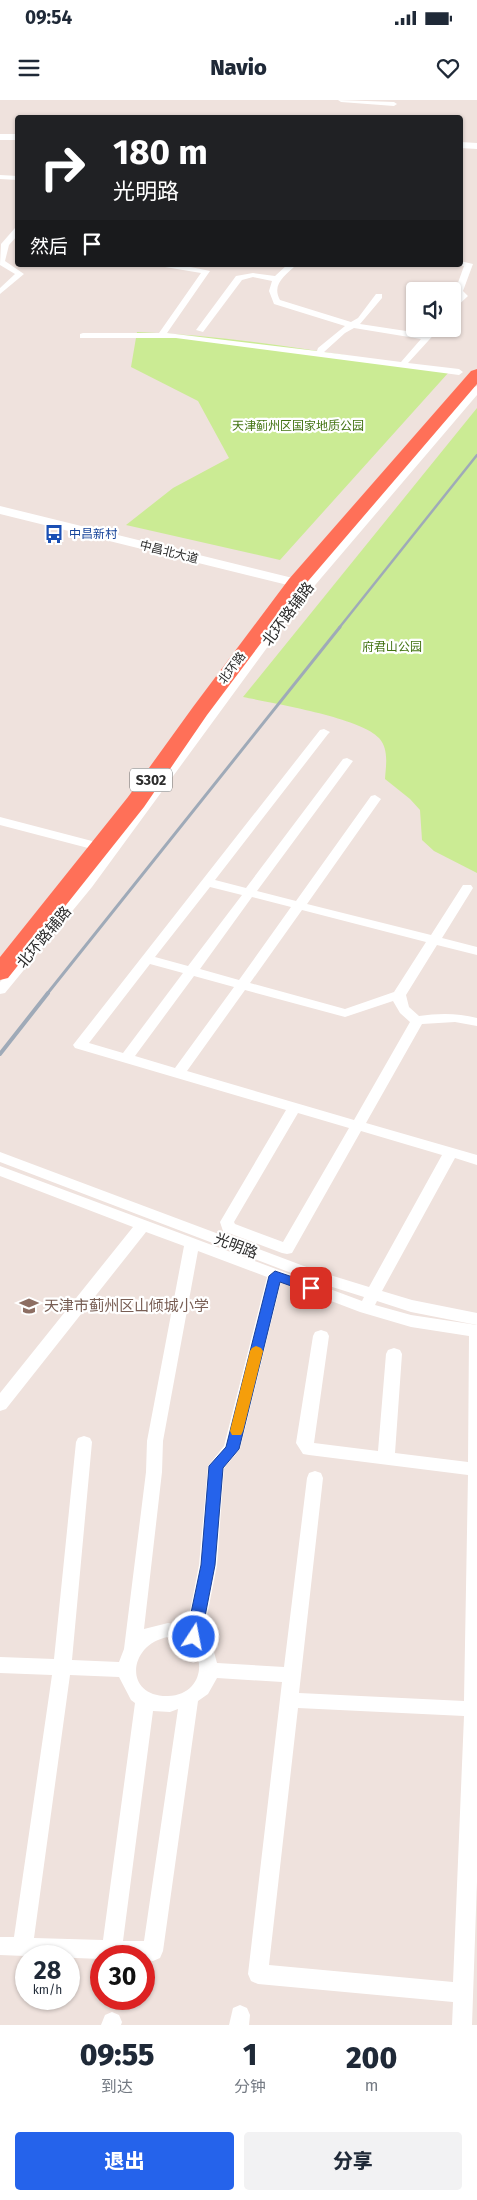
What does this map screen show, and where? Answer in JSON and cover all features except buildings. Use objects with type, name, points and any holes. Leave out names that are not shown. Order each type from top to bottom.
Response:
[{"type":"highway","name":"北环路","points":[[0,953],[477,360]]},
{"type":"highway","name":"北环路","points":[[0,972],[136,802],[200,711],[293,587],[477,374]]},
{"type":"main road","points":[[0,137],[15,137]]},
{"type":"main road","points":[[463,145],[477,146]]},
{"type":"main road","name":"中昌北大道","points":[[0,510],[293,587]]},
{"type":"main road","name":"中昌北大道","points":[[0,517],[293,587]]},
{"type":"street","points":[[341,100],[394,104]]},
{"type":"street","points":[[0,178],[15,178]]},
{"type":"street","points":[[0,292],[20,274],[1,262],[2,243],[15,232]]},
{"type":"street","points":[[2,243],[15,245]]},
{"type":"street","points":[[461,288],[470,264],[463,263]]},
{"type":"street","points":[[162,334],[206,271],[179,267]]},
{"type":"street","points":[[244,276],[241,272],[245,267]]},
{"type":"street","points":[[290,267],[276,279],[272,289],[272,296],[277,302],[352,325],[406,334]]},
{"type":"street","points":[[200,330],[239,278],[244,276],[261,276],[276,279]]},
{"type":"street","points":[[461,292],[467,298],[461,302]]},
{"type":"street","points":[[321,350],[342,331],[361,320],[379,296]]},
{"type":"street","points":[[83,336],[162,334],[459,372]]},
{"type":"street","points":[[405,361],[428,337]]},
{"type":"street","name":"北环路辅路","points":[[0,990],[88,884],[293,587],[477,389]]},
{"type":"street","points":[[324,732],[80,1044],[477,1160]]},
{"type":"street","points":[[127,1058],[347,761]]},
{"type":"street","points":[[179,1073],[376,799]]},
{"type":"street","points":[[0,821],[88,844]]},
{"type":"street","points":[[207,882],[477,951]]},
{"type":"street","points":[[467,888],[399,995],[399,1002],[406,1014],[417,1021],[433,1018],[461,1018],[477,1022]]},
{"type":"street","points":[[147,959],[345,1012],[399,995]]},
{"type":"street","points":[[295,1107],[227,1222],[228,1227],[287,1249],[417,1021]]},
{"type":"street","points":[[369,1302],[451,1152]]},
{"type":"street","name":"光明路","points":[[0,1157],[312,1275],[411,1321],[477,1333]]},
{"type":"street","name":"光明路","points":[[0,1171],[275,1276],[369,1302],[420,1308],[477,1319]]},
{"type":"street","points":[[0,1405],[143,1225]]},
{"type":"street","points":[[133,1650],[154,1472],[155,1440],[192,1243]]},
{"type":"street","points":[[194,1637],[208,1565],[216,1466],[232,1449],[275,1276]]},
{"type":"street","points":[[462,2025],[476,1635],[477,1333]]},
{"type":"street","points":[[321,1336],[304,1443],[309,1449],[476,1469]]},
{"type":"street","points":[[386,1458],[394,1354]]},
{"type":"street","points":[[23,1945],[62,1668],[84,1442]]},
{"type":"street","points":[[315,1478],[258,1974],[463,1993]]},
{"type":"street","points":[[181,1631],[194,1637],[204,1647],[210,1660],[209,1670],[202,1690],[189,1700],[175,1704],[157,1704],[140,1698],[130,1686],[125,1670],[129,1654],[133,1650],[139,1642],[153,1632],[181,1631]]},
{"type":"street","points":[[0,1665],[125,1670]]},
{"type":"street","points":[[209,1670],[292,1676]]},
{"type":"street","points":[[113,1945],[145,1699]]},
{"type":"street","points":[[154,1945],[189,1700]]},
{"type":"street","points":[[289,1700],[474,1720]]},
{"type":"street","points":[[0,1946],[15,1947]]},
{"type":"green space","name":"天津蓟州区国家地质公园","points":[[137,332],[255,342],[449,372],[280,560],[126,525],[173,488],[229,458],[198,401],[131,367]]},
{"type":"green space","name":"府君山公园","points":[[477,408],[477,873],[434,851],[422,840],[420,810],[410,799],[385,779],[386,757],[384,747],[379,738],[355,724],[336,718],[243,697]]},
{"type":"railway","points":[[339,628],[477,455]]},
{"type":"railway","points":[[47,994],[340,627]]},
{"type":"railway","points":[[0,1054],[48,993]]},
{"type":"slow traffic","points":[[237,1431],[256,1351]]},
{"type":"place","name":"中昌新村","points":[[54,534]]},
{"type":"place","name":"天津市蓟州区山倾城小学","points":[[29,1306]]},
{"type":"route","points":[[194,1637],[208,1565],[216,1466],[232,1449],[275,1276],[311,1288]]}]
